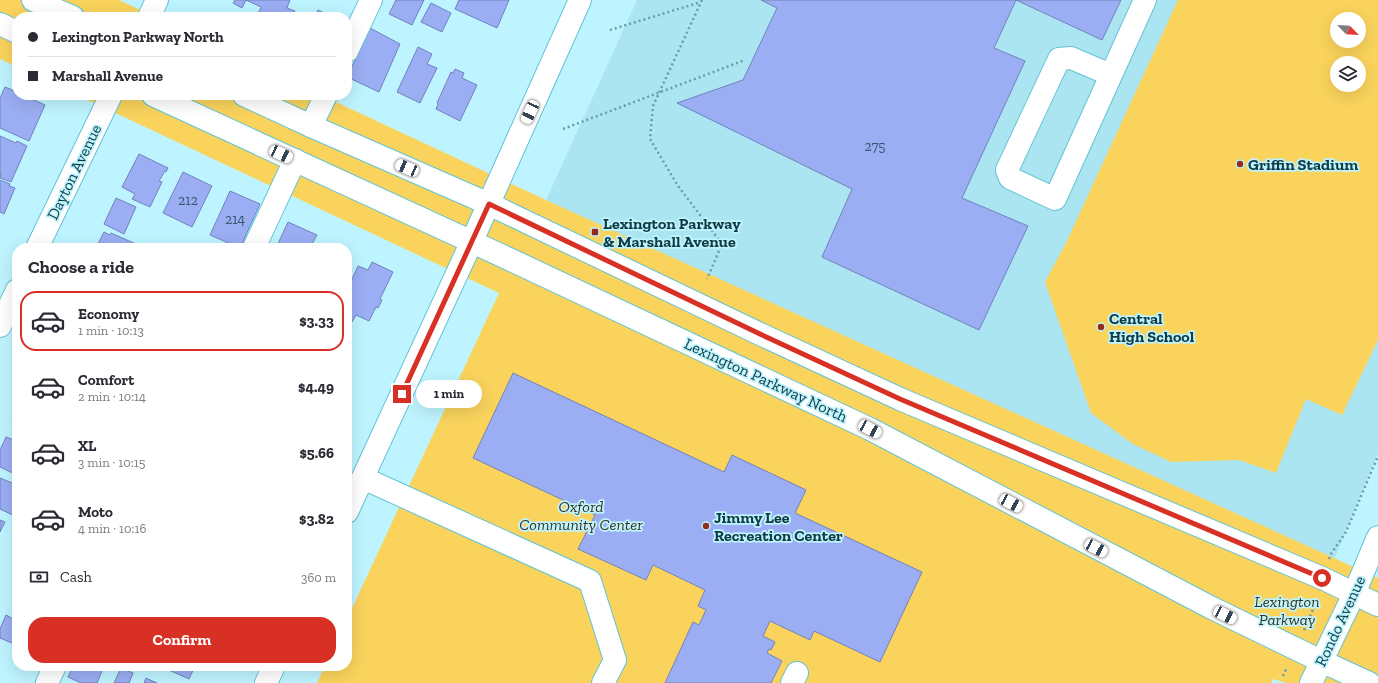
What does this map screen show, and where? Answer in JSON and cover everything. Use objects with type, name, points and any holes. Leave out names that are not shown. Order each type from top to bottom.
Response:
[{"type":"main road","points":[[33,0],[61,12]]},
{"type":"main road","points":[[151,12],[157,0]]},
{"type":"main road","points":[[352,40],[371,0]]},
{"type":"main road","points":[[352,501],[489,204],[580,0]]},
{"type":"main road","points":[[1111,75],[1071,58],[1059,59],[1007,170],[1010,178],[1054,198],[1111,75],[1145,0]]},
{"type":"main road","points":[[0,24],[12,30]]},
{"type":"main road","name":"Dayton Avenue","points":[[40,243],[109,100]]},
{"type":"main road","name":"Lexington Parkway North","points":[[164,100],[472,241],[870,429],[1124,563],[1295,649],[1369,683]]},
{"type":"main road","points":[[255,100],[489,204],[760,334],[900,399],[1322,578],[1378,605]]},
{"type":"main road","points":[[311,126],[324,100]]},
{"type":"main road","points":[[256,243],[295,160]]},
{"type":"main road","points":[[0,326],[12,301]]},
{"type":"main road","points":[[363,478],[590,581],[615,660],[603,683]]},
{"type":"main road","name":"Rondo Avenue","points":[[1311,683],[1354,594],[1378,537]]},
{"type":"main road","points":[[47,683],[53,671]]},
{"type":"main road","points":[[266,683],[272,671]]},
{"type":"path","points":[[610,30],[701,1]]},
{"type":"path","points":[[701,1],[653,106],[650,139],[678,186],[722,244],[707,279]]},
{"type":"path","points":[[563,129],[659,94],[745,60]]},
{"type":"path","points":[[1283,676],[1315,606],[1322,578],[1331,554],[1346,532],[1378,456]]},
{"type":"shaded area","name":"Central High School","points":[[637,0],[1378,0],[1378,453],[1334,560],[546,200]]},
{"type":"green space","points":[[0,0],[119,0],[144,12],[12,12],[12,65],[0,59]]},
{"type":"green space","name":"Griffin Stadium","points":[[1178,0],[1378,0],[1378,340],[1342,415],[1306,399],[1276,473],[1239,460],[1171,462],[1133,444],[1091,413],[1045,282],[1066,243]]},
{"type":"green space","points":[[88,100],[332,100],[546,200],[1378,578],[1378,678],[1376,683],[1287,683],[1273,679],[1271,683],[317,683],[323,671],[352,671],[352,608],[499,293]]},
{"type":"building","points":[[235,0],[246,0],[242,8],[233,3]]},
{"type":"building","points":[[246,0],[290,0],[287,8],[295,11],[259,12],[261,7]]},
{"type":"building","points":[[396,0],[424,0],[412,25],[389,14]]},
{"type":"building","points":[[459,0],[509,0],[497,28],[455,9]]},
{"type":"building","points":[[761,0],[1016,0],[994,48],[1025,61],[962,198],[1028,226],[979,330],[822,257],[852,189],[677,103],[743,80],[777,8]]},
{"type":"building","points":[[1016,0],[1121,0],[1102,40]]},
{"type":"building","points":[[431,3],[451,13],[442,32],[421,22]]},
{"type":"building","points":[[370,28],[400,44],[379,92],[352,79],[352,66]]},
{"type":"building","points":[[418,47],[432,54],[427,64],[437,68],[420,103],[397,92]]},
{"type":"building","points":[[455,69],[464,73],[462,78],[477,85],[460,121],[436,109],[437,103],[451,72],[453,73]]},
{"type":"building","points":[[5,87],[12,90],[12,100],[34,100],[45,105],[29,141],[0,128],[0,98]]},
{"type":"building","points":[[0,136],[16,143],[17,141],[27,146],[11,182],[0,178]]},
{"type":"building","points":[[139,154],[168,168],[159,181],[162,182],[150,207],[132,199],[135,194],[122,187]]},
{"type":"building","points":[[183,172],[212,186],[192,227],[163,213]]},
{"type":"building","points":[[0,180],[15,188],[4,214],[0,212]]},
{"type":"building","points":[[230,191],[260,204],[242,243],[228,243],[210,235]]},
{"type":"building","points":[[116,198],[136,207],[124,234],[104,224]]},
{"type":"building","points":[[288,222],[317,235],[313,243],[278,243]]},
{"type":"building","points":[[104,232],[110,235],[111,233],[134,243],[98,243]]},
{"type":"building","points":[[372,262],[393,272],[380,299],[382,300],[378,308],[376,307],[369,321],[356,315],[352,322],[352,279],[358,266],[368,270]]},
{"type":"building","name":"Jimmy Lee Recreation Center","points":[[513,373],[724,472],[732,455],[806,490],[795,513],[922,572],[880,662],[814,631],[810,640],[770,621],[763,636],[775,642],[771,650],[769,649],[767,653],[782,661],[771,683],[665,683],[693,622],[699,625],[706,610],[698,606],[705,590],[653,565],[646,580],[578,549],[595,515],[473,458]]},
{"type":"building","points":[[6,437],[12,439],[12,473],[0,467],[0,450]]},
{"type":"building","points":[[0,478],[12,483],[12,515],[0,509]]},
{"type":"building","points":[[0,520],[5,522],[0,532]]},
{"type":"building","points":[[6,615],[12,618],[12,643],[0,638],[0,629]]},
{"type":"building","points":[[71,671],[102,671],[97,683],[81,683],[68,677]]},
{"type":"building","points":[[120,671],[128,671],[133,673],[129,683],[114,683]]},
{"type":"building","points":[[171,671],[193,671],[189,679]]},
{"type":"building","points":[[146,678],[157,683],[144,683]]},
{"type":"place","name":"Griffin Stadium","points":[[1240,164]]},
{"type":"place","name":"Lexington Parkway & Marshall Avenue","points":[[595,232]]},
{"type":"place","name":"Central High School","points":[[1101,327]]},
{"type":"place","name":"Jimmy Lee Recreation Center","points":[[706,526]]},
{"type":"route","points":[[402,394],[489,204],[760,334],[900,399],[1322,578]]},
{"type":"park label","name":"Oxford Community Center","points":[[581,515]]},
{"type":"park label","name":"Lexington Parkway","points":[[1287,610]]}]
